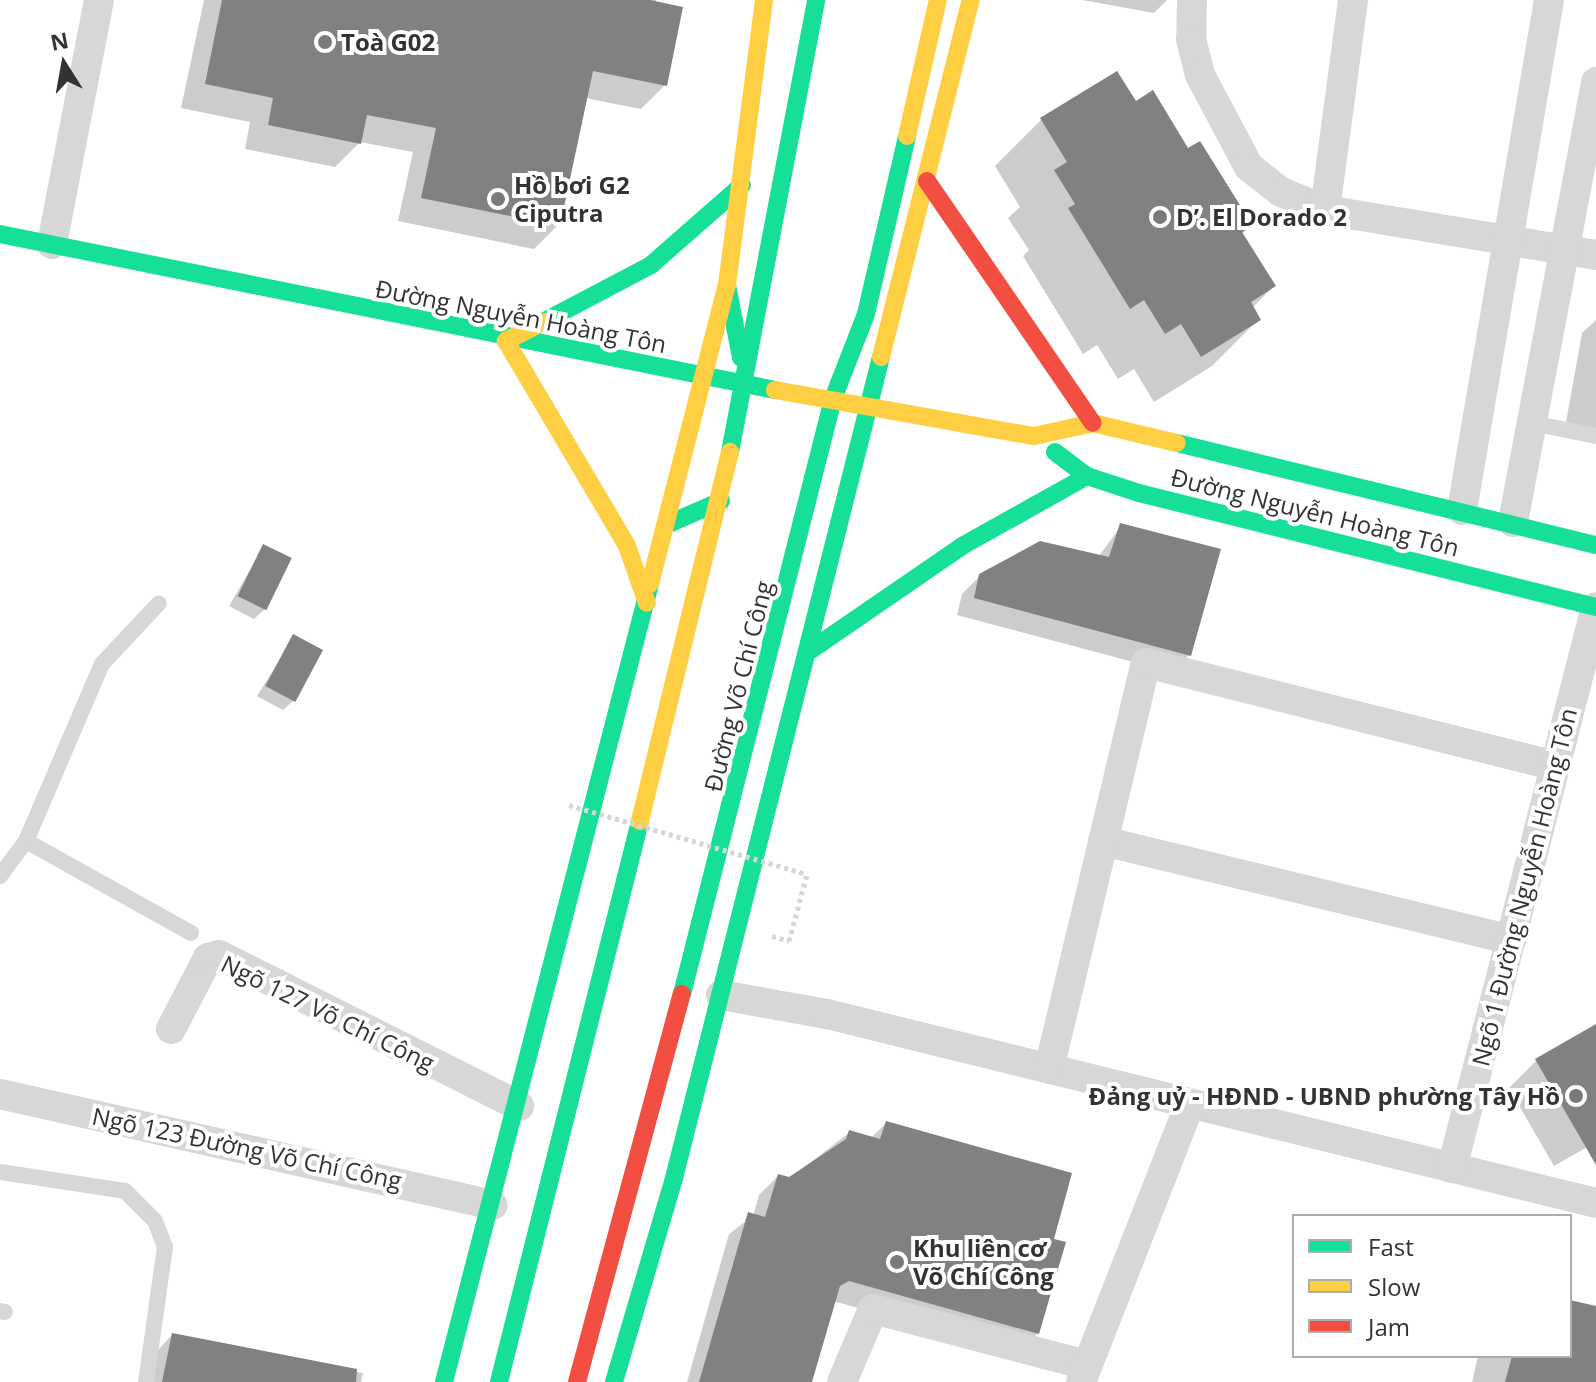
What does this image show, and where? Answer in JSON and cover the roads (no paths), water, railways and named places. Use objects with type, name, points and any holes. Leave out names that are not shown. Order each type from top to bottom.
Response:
[{"type":"main road","points":[[444,1382],[519,1106],[727,285],[764,0]]},
{"type":"main road","points":[[499,1382],[721,501],[746,384],[816,0]]},
{"type":"main road","name":"Đường Võ Chí Công","points":[[577,1382],[734,802],[833,399],[868,304],[938,0]]},
{"type":"main road","points":[[614,1382],[721,995],[808,652],[839,504],[927,181],[971,0]]},
{"type":"main road","points":[[927,181],[1093,423]]},
{"type":"main road","points":[[647,603],[627,546],[506,341],[651,265],[742,185]]},
{"type":"main road","name":"Đường Nguyễn Hoàng Tôn","points":[[0,234],[506,341],[1034,436],[1093,423],[1513,522],[1596,545]]},
{"type":"main road","points":[[727,285],[746,384]]},
{"type":"main road","points":[[868,304],[896,293]]},
{"type":"main road","points":[[833,399],[839,504]]},
{"type":"main road","name":"Đường Nguyễn Hoàng Tôn","points":[[1034,436],[1087,476],[1596,607]]},
{"type":"main road","points":[[808,652],[962,546],[1087,476]]},
{"type":"main road","points":[[666,525],[721,501]]},
{"type":"street","points":[[52,244],[99,0]]},
{"type":"street","points":[[1192,0],[1191,39],[1200,75],[1249,167],[1281,192],[1325,210],[1596,255]]},
{"type":"street","points":[[1325,210],[1353,0]]},
{"type":"street","points":[[1462,510],[1511,241],[1549,0]]},
{"type":"street","points":[[1513,522],[1596,82]]},
{"type":"street","name":"Ngõ 1 Đường Nguyễn Hoàng Tôn","points":[[1452,1168],[1596,607]]},
{"type":"street","points":[[1049,1069],[1146,663],[1555,766]]},
{"type":"street","points":[[1103,841],[1511,940]]},
{"type":"street","name":"Ngõ 127 Võ Chí Công","points":[[171,1029],[208,958],[219,955],[519,1106]]},
{"type":"street","points":[[721,995],[1049,1069],[1596,1203]]},
{"type":"street","name":"Ngõ 123 Đường Võ Chí Công","points":[[0,1094],[493,1205]]},
{"type":"street","points":[[842,1382],[873,1309],[1084,1374],[1190,1104]]},
{"type":"lane","points":[[1532,423],[1596,436]]},
{"type":"lane","points":[[0,876],[26,841],[102,664],[159,603]]},
{"type":"lane","points":[[26,841],[191,933]]},
{"type":"lane","points":[[0,1172],[125,1191],[155,1221],[165,1247],[146,1382]]},
{"type":"place","name":"Toà G02","points":[[325,42]]},
{"type":"place","name":"Hồ bơi G2 Ciputra","points":[[498,199]]},
{"type":"place","name":"D’. El Dorado 2","points":[[1160,217]]},
{"type":"place","name":"Đảng uỷ - HĐND - UBND phường Tây Hồ","points":[[1576,1096]]},
{"type":"place","name":"Khu liên cơ Võ Chí Công","points":[[897,1262]]}]
